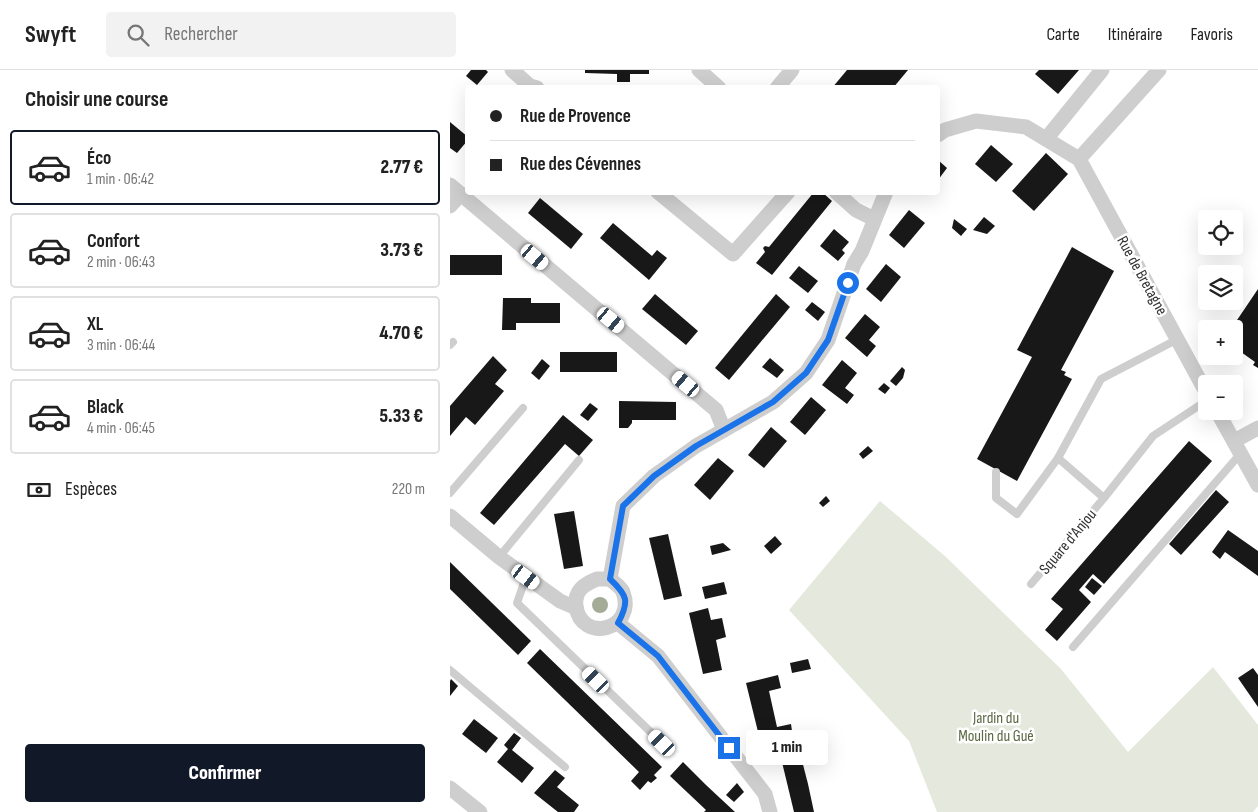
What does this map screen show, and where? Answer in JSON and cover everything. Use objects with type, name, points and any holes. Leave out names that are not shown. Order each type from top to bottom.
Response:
[{"type":"street","points":[[512,70],[530,85]]},
{"type":"street","points":[[699,70],[716,85]]},
{"type":"street","points":[[780,85],[792,70]]},
{"type":"street","points":[[1046,139],[1102,70]]},
{"type":"street","points":[[940,134],[945,130],[976,121],[1026,127],[1079,159],[1158,70]]},
{"type":"street","name":"Rue de Bretagne","points":[[1079,159],[1198,377]]},
{"type":"street","points":[[450,206],[455,189],[716,410],[724,430]]},
{"type":"street","points":[[662,195],[733,254],[785,195]]},
{"type":"street","points":[[839,195],[856,210],[874,219]]},
{"type":"street","points":[[610,579],[623,506],[654,476],[696,446],[773,402],[806,373],[828,340],[854,264],[862,251],[885,195]]},
{"type":"street","points":[[1222,420],[1258,485]]},
{"type":"street","points":[[1237,447],[1258,428]]},
{"type":"street","points":[[450,516],[526,577],[560,601],[576,608]]},
{"type":"street","points":[[597,578],[610,579],[623,591],[626,609],[618,623],[604,629],[588,626],[577,615],[575,599],[583,585],[597,578]]},
{"type":"street","points":[[618,623],[658,656],[765,794],[770,812]]},
{"type":"street","points":[[450,788],[480,812]]},
{"type":"lane","points":[[996,472],[996,498],[1017,514],[1058,458],[1101,380],[1178,339]]},
{"type":"lane","name":"Square d'Anjou","points":[[1031,584],[1104,498],[1153,436],[1198,406]]},
{"type":"lane","points":[[450,493],[523,408]]},
{"type":"lane","points":[[1073,647],[1237,447]]},
{"type":"lane","name":"Square d'Anjou","points":[[1058,458],[1104,498]]},
{"type":"lane","points":[[499,557],[579,460]]},
{"type":"lane","points":[[526,577],[517,604],[662,743]]},
{"type":"lane","points":[[450,670],[565,767]]},
{"type":"green space","name":"Jardin du Moulin du Gué","points":[[880,501],[946,557],[1061,669],[1128,752],[1213,667],[1258,725],[1258,806],[1253,812],[937,812],[909,741],[789,610]]},
{"type":"building","points":[[471,70],[486,70],[488,72],[477,85],[466,76]]},
{"type":"building","points":[[585,70],[649,70],[649,74],[630,74],[630,82],[617,82],[617,74],[585,73]]},
{"type":"building","points":[[847,70],[908,70],[896,85],[834,85]]},
{"type":"building","points":[[1039,70],[1079,70],[1058,94],[1035,74]]},
{"type":"building","points":[[450,122],[465,134],[465,144],[457,153],[450,148]]},
{"type":"building","points":[[991,145],[1013,164],[996,182],[975,164]]},
{"type":"building","points":[[1046,153],[1068,174],[1034,211],[1012,191]]},
{"type":"building","points":[[940,162],[947,168],[940,177]]},
{"type":"building","points":[[812,195],[825,195],[832,201],[772,275],[756,263],[765,252],[763,248],[765,246],[769,247]]},
{"type":"building","points":[[540,198],[583,234],[571,249],[528,213]]},
{"type":"building","points":[[909,210],[925,223],[904,248],[889,235]]},
{"type":"building","points":[[984,217],[995,226],[987,234],[973,230]]},
{"type":"building","points":[[954,219],[967,229],[961,236],[952,228]]},
{"type":"building","points":[[613,223],[652,256],[657,250],[667,258],[649,280],[600,238]]},
{"type":"building","points":[[834,229],[849,242],[842,250],[845,253],[838,261],[820,246]]},
{"type":"building","points":[[1072,247],[1114,271],[1061,370],[1066,372],[1064,375],[1072,379],[1017,481],[977,459],[1032,357],[1017,350]]},
{"type":"building","points":[[450,255],[502,255],[502,275],[450,275]]},
{"type":"building","points":[[886,264],[901,277],[881,302],[866,289]]},
{"type":"building","points":[[799,266],[818,281],[808,293],[789,278]]},
{"type":"building","points":[[1258,289],[1258,368],[1253,365],[1255,362],[1243,353],[1243,320],[1237,320]]},
{"type":"building","points":[[655,294],[698,331],[686,345],[642,309]]},
{"type":"building","points":[[776,294],[790,307],[729,380],[715,368]]},
{"type":"building","points":[[503,298],[531,298],[531,303],[560,303],[560,323],[516,323],[516,330],[502,330]]},
{"type":"building","points":[[812,302],[825,312],[818,321],[805,310]]},
{"type":"building","points":[[865,314],[880,327],[869,340],[876,346],[867,357],[845,338]]},
{"type":"building","points":[[560,352],[617,352],[617,372],[560,372]]},
{"type":"building","points":[[493,356],[507,370],[495,384],[504,391],[475,425],[466,417],[450,436],[450,406]]},
{"type":"building","points":[[770,358],[784,370],[777,378],[762,367]]},
{"type":"building","points":[[542,359],[550,366],[539,380],[531,373]]},
{"type":"building","points":[[842,360],[857,373],[845,388],[854,395],[847,404],[822,385]]},
{"type":"building","points":[[902,367],[905,370],[903,378],[896,386],[890,381]]},
{"type":"building","points":[[884,383],[890,388],[885,394],[878,389]]},
{"type":"building","points":[[811,397],[826,410],[805,435],[790,422]]},
{"type":"building","points":[[619,401],[676,402],[676,420],[632,420],[628,428],[619,428]]},
{"type":"building","points":[[590,403],[598,409],[588,421],[580,415]]},
{"type":"building","points":[[563,415],[593,440],[579,456],[565,444],[494,525],[480,513]]},
{"type":"building","points":[[771,427],[787,441],[764,468],[748,455]]},
{"type":"building","points":[[1189,441],[1212,461],[1104,584],[1093,574],[1079,590],[1091,602],[1057,641],[1045,630],[1063,609],[1051,599]]},
{"type":"building","points":[[868,446],[873,451],[863,459],[859,454]]},
{"type":"building","points":[[718,458],[734,471],[710,500],[694,485]]},
{"type":"building","points":[[1216,490],[1229,502],[1181,555],[1169,544]]},
{"type":"building","points":[[826,496],[830,501],[823,507],[819,503]]},
{"type":"building","points":[[574,511],[583,566],[564,569],[554,514]]},
{"type":"building","points":[[1228,530],[1258,551],[1258,576],[1225,552],[1220,559],[1212,552]]},
{"type":"building","points":[[668,534],[682,596],[664,600],[649,538]]},
{"type":"building","points":[[775,536],[782,544],[771,554],[764,546]]},
{"type":"building","points":[[723,543],[731,550],[712,555],[710,546]]},
{"type":"building","points":[[450,562],[531,641],[518,655],[450,589]]},
{"type":"building","points":[[1092,578],[1102,586],[1094,595],[1085,587]]},
{"type":"building","points":[[724,582],[727,594],[705,599],[702,587]]},
{"type":"building","points":[[708,608],[711,620],[722,618],[726,637],[716,640],[722,670],[703,674],[689,613]]},
{"type":"building","points":[[540,649],[662,767],[654,775],[657,778],[651,783],[648,781],[640,790],[631,781],[639,772],[527,663]]},
{"type":"building","points":[[808,659],[811,669],[792,673],[790,663]]},
{"type":"building","points":[[1253,668],[1258,675],[1258,707],[1238,678]]},
{"type":"building","points":[[778,675],[781,688],[769,691],[777,727],[791,724],[793,738],[761,744],[746,683]]},
{"type":"building","points":[[451,679],[458,686],[450,696],[450,681]]},
{"type":"building","points":[[474,719],[498,738],[486,753],[462,734]]},
{"type":"building","points":[[514,733],[521,738],[512,750],[534,768],[522,783],[497,762],[508,749],[504,745]]},
{"type":"building","points":[[800,753],[814,812],[794,812],[781,758]]},
{"type":"building","points":[[683,762],[735,812],[704,812],[706,810],[670,776]]},
{"type":"building","points":[[555,770],[565,778],[557,787],[579,805],[574,812],[558,812],[534,793]]},
{"type":"building","points":[[737,783],[744,792],[734,802],[726,795]]},
{"type":"route","points":[[729,748],[658,656],[618,623],[626,609],[623,591],[610,579],[623,506],[654,476],[696,446],[773,402],[806,373],[828,340],[848,283]]}]
